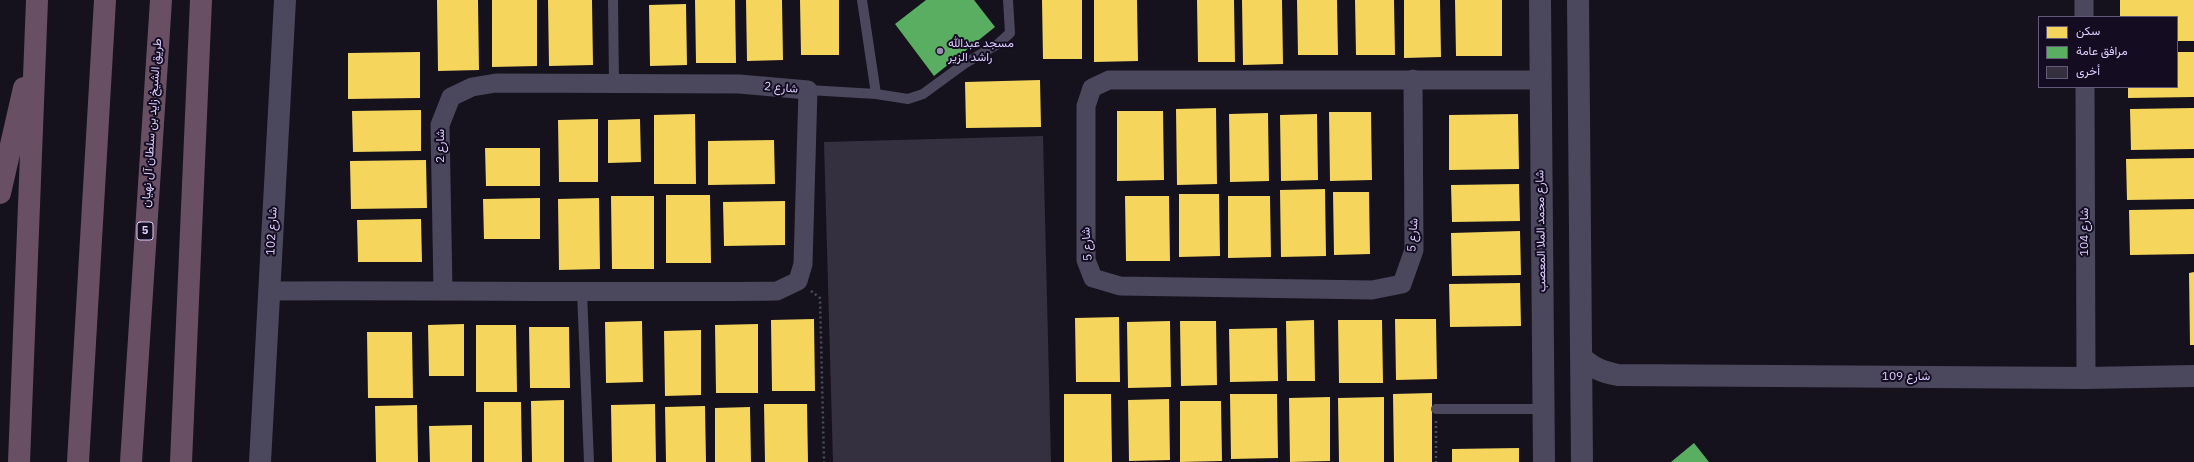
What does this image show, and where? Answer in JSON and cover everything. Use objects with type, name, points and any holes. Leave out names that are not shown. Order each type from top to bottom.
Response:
[{"type":"highway","points":[[19,462],[37,0]]},
{"type":"highway","points":[[78,462],[105,0]]},
{"type":"highway","name":"طريق الشيخ زايد بن سلطان آل نهيان","points":[[131,462],[161,0]]},
{"type":"highway","points":[[181,462],[201,0]]},
{"type":"highway","points":[[194,172],[215,0]]},
{"type":"highway","points":[[0,193],[35,38]]},
{"type":"street","name":"شارع 102","points":[[260,462],[285,0]]},
{"type":"street","name":"شارع محمد الملا المعصب","points":[[1540,0],[1544,462]]},
{"type":"street","points":[[1578,0],[1582,462]]},
{"type":"street","points":[[2084,0],[2084,16]]},
{"type":"street","name":"شارع 5","points":[[1413,79],[1414,250],[1402,284],[1372,290],[1120,286],[1093,278],[1086,260],[1086,106],[1092,88],[1109,80],[1413,79],[1540,80]]},
{"type":"street","name":"شارع 2","points":[[443,290],[440,124],[451,97],[472,87],[496,83],[614,82],[738,84],[808,90],[803,264],[798,281]]},
{"type":"street","name":"شارع 104","points":[[2085,88],[2086,378]]},
{"type":"street","points":[[269,291],[778,291],[798,281]]},
{"type":"street","name":"شارع 109","points":[[1581,357],[1591,366],[1602,372],[1618,375],[2086,378],[2194,376]]},
{"type":"street","name":"شارع 109","points":[[1581,400],[1602,382],[1618,375]]},
{"type":"lane","points":[[613,0],[614,82]]},
{"type":"lane","points":[[862,0],[876,94]]},
{"type":"lane","points":[[808,90],[876,94],[908,100],[923,94],[964,64],[998,44],[1010,33],[1008,0]]},
{"type":"lane","points":[[582,292],[588,462]]},
{"type":"lane","points":[[1436,409],[1543,409]]},
{"type":"path","points":[[798,281],[820,298],[824,462]]},
{"type":"path","points":[[1436,409],[1436,462]]},
{"type":"building: سكن","points":[[437,0],[478,0],[479,70],[438,71]]},
{"type":"building: سكن","points":[[492,0],[537,0],[537,66],[492,67]]},
{"type":"building: سكن","points":[[548,0],[592,0],[593,65],[549,66]]},
{"type":"building: سكن","points":[[695,0],[735,0],[736,63],[696,63]]},
{"type":"building: سكن","points":[[746,0],[782,0],[783,60],[747,61]]},
{"type":"building: سكن","points":[[800,0],[839,0],[839,55],[801,55]]},
{"type":"building: سكن","points":[[1042,0],[1082,0],[1082,59],[1043,59]]},
{"type":"building: سكن","points":[[1094,0],[1137,0],[1138,61],[1094,62]]},
{"type":"building: سكن","points":[[1197,0],[1234,0],[1235,62],[1198,62]]},
{"type":"building: سكن","points":[[1242,0],[1282,0],[1283,64],[1243,65]]},
{"type":"building: سكن","points":[[1297,0],[1337,0],[1338,55],[1298,55]]},
{"type":"building: سكن","points":[[1355,0],[1394,0],[1395,55],[1356,55]]},
{"type":"building: سكن","points":[[1404,0],[1440,0],[1441,57],[1404,58]]},
{"type":"building: سكن","points":[[1455,0],[1502,0],[1502,56],[1456,56]]},
{"type":"building: سكن","points":[[2120,0],[2194,0],[2194,41],[2178,41],[2178,16],[2120,16]]},
{"type":"building: سكن","points":[[686,4],[687,65],[650,66],[649,5]]},
{"type":"building: سكن","points":[[420,52],[420,98],[348,99],[348,53]]},
{"type":"building: سكن","points":[[2178,52],[2194,52],[2194,97],[2128,98],[2128,88],[2178,88]]},
{"type":"building: سكن","points":[[1040,80],[1041,127],[966,128],[965,82]]},
{"type":"building: سكن","points":[[1216,108],[1217,184],[1177,185],[1176,109]]},
{"type":"building: سكن","points":[[2194,108],[2194,149],[2131,150],[2130,109]]},
{"type":"building: سكن","points":[[421,110],[421,151],[353,152],[352,111]]},
{"type":"building: سكن","points":[[1117,111],[1163,111],[1164,180],[1117,181]]},
{"type":"building: سكن","points":[[1329,112],[1371,112],[1372,180],[1330,181]]},
{"type":"building: سكن","points":[[1268,113],[1269,181],[1230,182],[1229,114]]},
{"type":"building: سكن","points":[[695,114],[696,184],[654,184],[654,115]]},
{"type":"building: سكن","points":[[1317,114],[1318,180],[1281,181],[1280,115]]},
{"type":"building: سكن","points":[[1518,114],[1519,169],[1449,170],[1449,115]]},
{"type":"building: سكن","points":[[598,119],[598,182],[559,182],[558,120]]},
{"type":"building: سكن","points":[[640,119],[641,162],[608,163],[608,120]]},
{"type":"building: سكن","points":[[774,140],[775,184],[708,185],[708,141]]},
{"type":"building: سكن","points":[[485,148],[540,148],[540,186],[486,186]]},
{"type":"building: سكن","points":[[2194,158],[2194,199],[2127,200],[2126,159]]},
{"type":"building: سكن","points":[[426,160],[427,208],[351,209],[350,161]]},
{"type":"building: سكن","points":[[1519,184],[1520,221],[1452,222],[1451,185]]},
{"type":"building: سكن","points":[[1325,189],[1326,256],[1281,257],[1280,190]]},
{"type":"building: سكن","points":[[1333,192],[1369,192],[1370,254],[1334,255]]},
{"type":"building: سكن","points":[[1179,194],[1219,194],[1220,256],[1179,257]]},
{"type":"building: سكن","points":[[666,195],[710,195],[711,263],[666,263]]},
{"type":"building: سكن","points":[[611,196],[654,196],[654,269],[612,269]]},
{"type":"building: سكن","points":[[1125,196],[1169,196],[1170,261],[1126,261]]},
{"type":"building: سكن","points":[[1228,196],[1270,196],[1271,257],[1228,258]]},
{"type":"building: سكن","points":[[540,198],[540,239],[484,239],[483,199]]},
{"type":"building: سكن","points":[[599,198],[600,269],[559,270],[558,199]]},
{"type":"building: سكن","points":[[785,201],[785,245],[724,246],[723,202]]},
{"type":"building: سكن","points":[[2194,209],[2194,254],[2130,255],[2129,210]]},
{"type":"building: سكن","points":[[421,219],[422,262],[358,262],[357,220]]},
{"type":"building: سكن","points":[[1520,231],[1521,275],[1452,276],[1451,233]]},
{"type":"building: سكن","points":[[2194,272],[2194,345],[2190,345],[2189,273]]},
{"type":"building: سكن","points":[[1520,283],[1521,326],[1450,327],[1449,284]]},
{"type":"building: سكن","points":[[1119,317],[1120,382],[1076,382],[1075,318]]},
{"type":"building: سكن","points":[[814,319],[815,391],[772,391],[771,320]]},
{"type":"building: سكن","points":[[1395,319],[1436,319],[1437,379],[1396,380]]},
{"type":"building: سكن","points":[[1314,320],[1315,381],[1287,381],[1286,321]]},
{"type":"building: سكن","points":[[1338,320],[1382,320],[1383,383],[1339,383]]},
{"type":"building: سكن","points":[[642,321],[643,382],[606,383],[605,322]]},
{"type":"building: سكن","points":[[1170,321],[1171,387],[1128,388],[1127,322]]},
{"type":"building: سكن","points":[[1180,321],[1216,321],[1217,385],[1181,386]]},
{"type":"building: سكن","points":[[464,324],[464,376],[429,376],[428,325]]},
{"type":"building: سكن","points":[[758,324],[758,393],[716,393],[715,325]]},
{"type":"building: سكن","points":[[476,325],[516,325],[517,392],[476,392]]},
{"type":"building: سكن","points":[[529,327],[569,327],[570,388],[530,388]]},
{"type":"building: سكن","points":[[1277,328],[1278,381],[1230,382],[1229,329]]},
{"type":"building: سكن","points":[[701,330],[701,395],[665,396],[664,331]]},
{"type":"building: سكن","points":[[367,332],[412,332],[413,398],[368,398]]},
{"type":"building: سكن","points":[[1432,393],[1432,462],[1394,462],[1393,394]]},
{"type":"building: سكن","points":[[1064,394],[1111,394],[1112,462],[1064,462]]},
{"type":"building: سكن","points":[[1230,394],[1277,394],[1278,458],[1231,459]]},
{"type":"building: سكن","points":[[1330,397],[1330,461],[1290,462],[1289,398]]},
{"type":"building: سكن","points":[[1384,397],[1384,462],[1339,462],[1338,398]]},
{"type":"building: سكن","points":[[1169,399],[1170,460],[1129,461],[1128,400]]},
{"type":"building: سكن","points":[[564,400],[564,462],[532,462],[531,401]]},
{"type":"building: سكن","points":[[1180,401],[1221,401],[1222,461],[1180,462]]},
{"type":"building: سكن","points":[[484,402],[521,402],[522,462],[484,462]]},
{"type":"building: سكن","points":[[655,404],[656,462],[612,462],[611,405]]},
{"type":"building: سكن","points":[[764,404],[807,404],[808,462],[765,462]]},
{"type":"building: سكن","points":[[417,405],[418,462],[376,462],[375,406]]},
{"type":"building: سكن","points":[[705,406],[706,462],[666,462],[665,407]]},
{"type":"building: سكن","points":[[750,407],[751,462],[715,462],[715,408]]},
{"type":"building: سكن","points":[[472,425],[472,462],[430,462],[429,426]]},
{"type":"building: سكن","points":[[1519,448],[1519,462],[1452,462],[1452,449]]},
{"type":"building: مرافق عامة","name":"مسجد عبدالله راشد الزير","points":[[926,0],[974,0],[995,27],[934,76],[895,24]]},
{"type":"building: مرافق عامة","points":[[1694,443],[1709,462],[1671,462]]},
{"type":"building: أخرى","points":[[1043,136],[1051,462],[833,462],[824,142]]},
{"type":"place","name":"مسجد عبدالله راشد الزير","points":[[940,51]]}]
